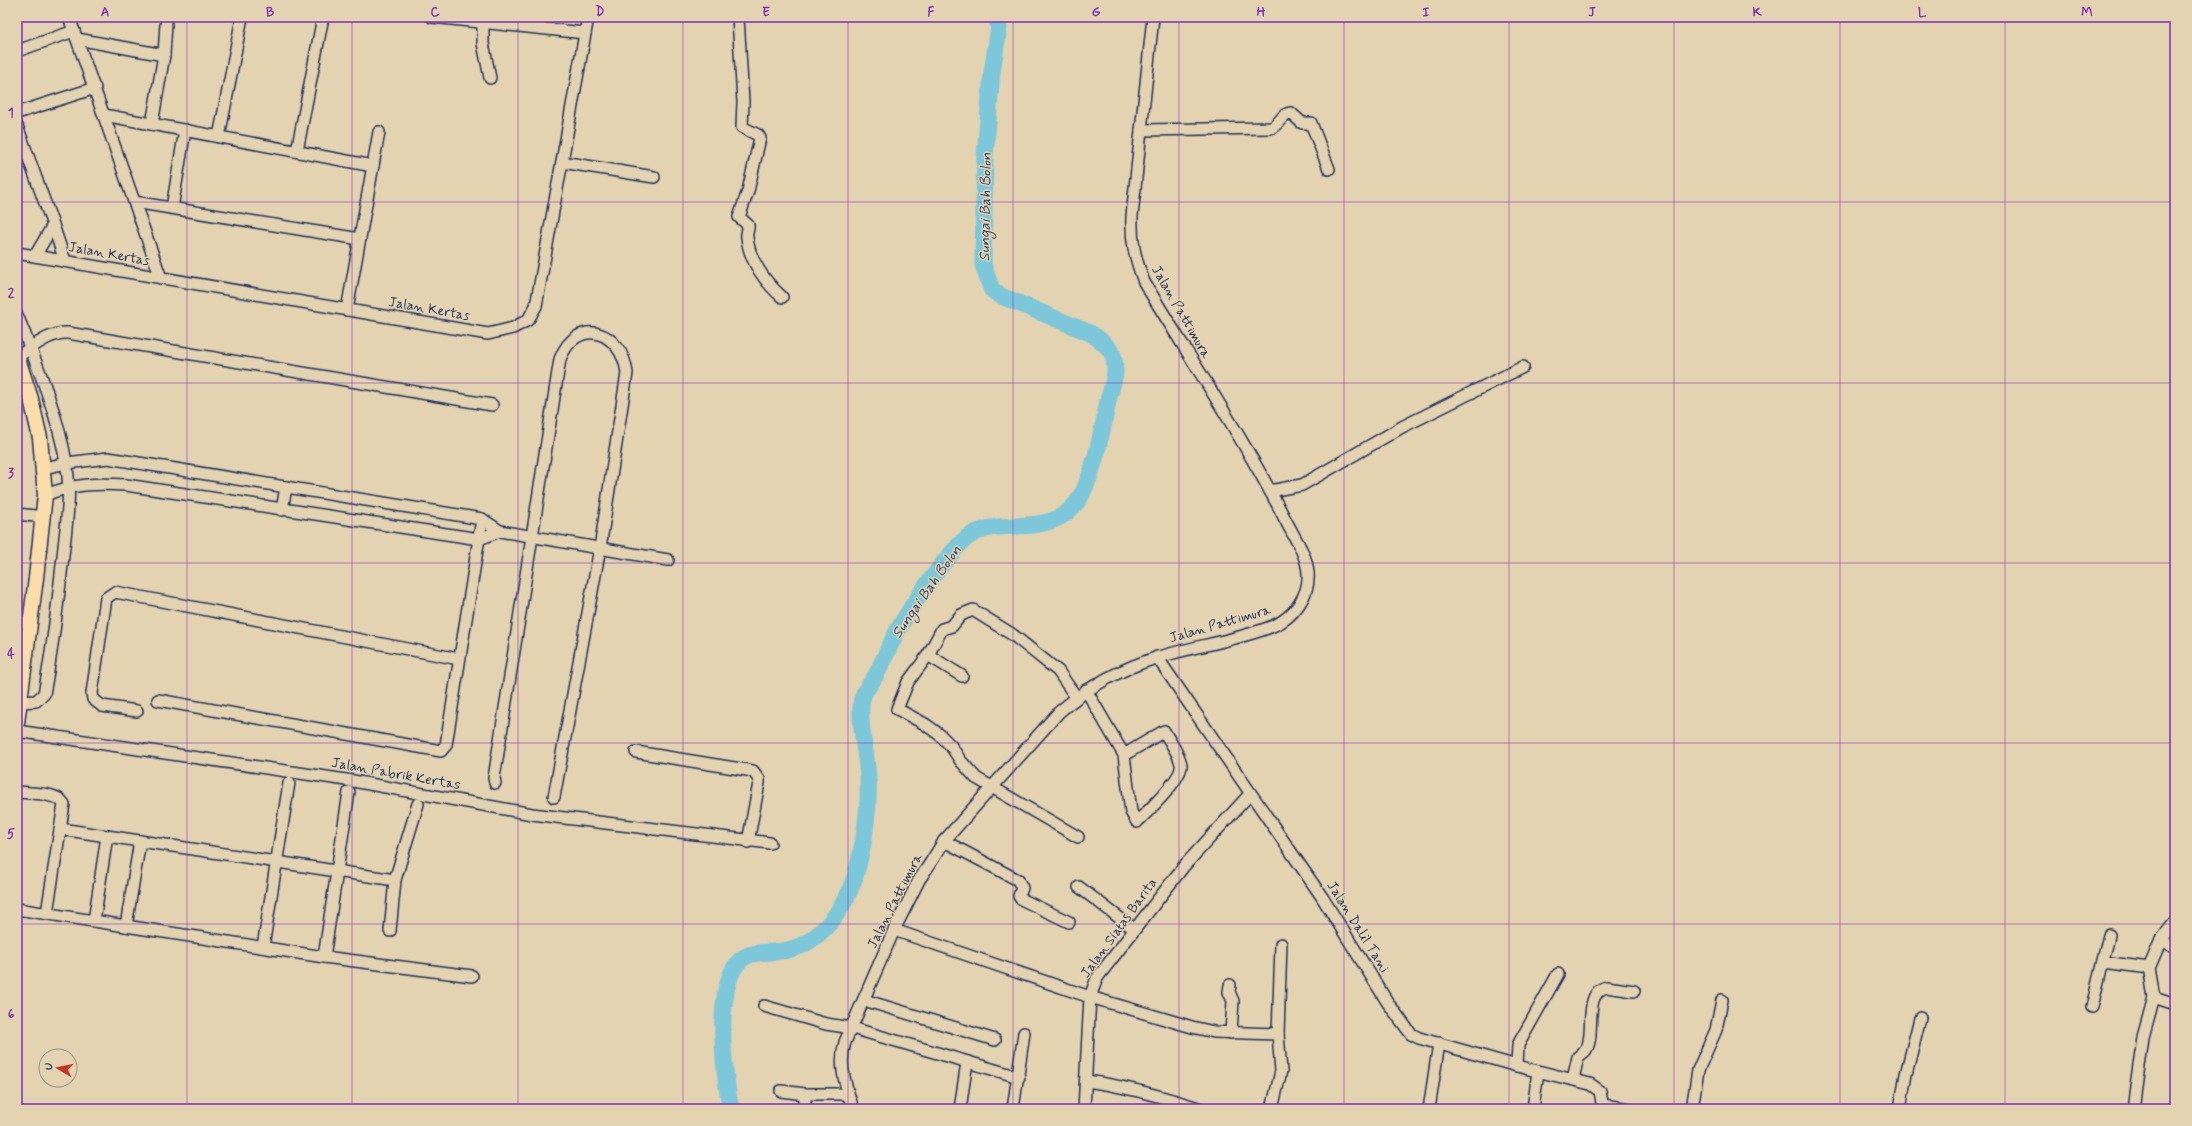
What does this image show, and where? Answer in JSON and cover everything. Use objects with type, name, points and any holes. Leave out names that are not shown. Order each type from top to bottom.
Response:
[{"type":"main road","points":[[17,722],[20,702],[24,622],[44,517],[45,495],[44,468],[40,438],[31,399],[18,361]]},
{"type":"street","points":[[69,17],[161,278]]},
{"type":"street","points":[[219,137],[242,17]]},
{"type":"street","points":[[297,152],[323,17]]},
{"type":"street","points":[[432,17],[586,32]]},
{"type":"street","name":"Jalan Kertas","points":[[17,253],[488,334],[513,328],[528,320],[536,306],[588,17]]},
{"type":"street","points":[[738,17],[743,102],[742,127],[758,135],[760,138],[744,221],[747,238],[759,269],[770,287],[782,297]]},
{"type":"street","name":"Jalan Pattimura","points":[[852,1109],[841,1061],[842,1052],[894,930],[919,880],[944,841],[1059,712],[1086,690],[1127,668],[1157,657],[1220,642],[1274,626],[1291,613],[1301,601],[1307,587],[1308,573],[1305,560],[1283,515],[1144,282],[1134,255],[1131,236],[1132,216],[1153,17]]},
{"type":"street","points":[[484,22],[483,43],[490,78]]},
{"type":"street","points":[[152,124],[164,54],[166,24]]},
{"type":"street","points":[[17,51],[76,35],[164,54]]},
{"type":"street","points":[[17,113],[94,88]]},
{"type":"street","points":[[1141,130],[1271,128],[1275,126],[1286,114],[1291,113],[1302,123],[1310,123],[1329,169]]},
{"type":"street","points":[[104,115],[373,166]]},
{"type":"street","points":[[17,126],[65,262]]},
{"type":"street","points":[[172,208],[185,130]]},
{"type":"street","points":[[347,310],[379,132]]},
{"type":"street","points":[[562,162],[654,177]]},
{"type":"street","points":[[134,202],[360,239]]},
{"type":"street","points":[[35,256],[53,225]]},
{"type":"street","points":[[17,315],[31,349],[58,429],[66,463],[68,487],[66,528],[44,694],[36,701],[20,702]]},
{"type":"street","points":[[18,361],[31,349],[60,333],[68,333],[492,405]]},
{"type":"street","points":[[495,783],[494,778],[560,359],[565,346],[574,337],[587,334],[598,334],[609,338],[618,346],[626,359],[627,373],[603,549],[554,797]]},
{"type":"street","points":[[1272,495],[1302,485],[1402,427],[1523,367]]},
{"type":"street","points":[[44,468],[66,463],[108,458],[482,519],[500,531],[668,560]]},
{"type":"street","points":[[45,495],[68,487],[103,484],[126,485],[479,539],[500,531]]},
{"type":"street","points":[[282,510],[286,487]]},
{"type":"street","points":[[17,514],[44,517]]},
{"type":"street","points":[[158,700],[441,751],[446,745],[482,519]]},
{"type":"street","points":[[137,711],[102,706],[93,699],[92,693],[106,598],[115,592],[459,659]]},
{"type":"street","points":[[1076,698],[1058,671],[1014,635],[973,610],[961,615],[952,626],[942,629],[928,655],[908,682],[897,704],[897,709],[925,724],[940,735],[951,746],[960,760],[976,778],[1078,837]]},
{"type":"street","points":[[928,655],[962,676]]},
{"type":"street","name":"Jalan Dalil Tani","points":[[1157,657],[1322,897],[1406,1027],[1419,1038],[1517,1066],[1573,1079],[1596,1087],[1600,1091],[1603,1107]]},
{"type":"street","points":[[1086,690],[1124,755],[1131,812],[1137,822],[1175,780],[1181,771],[1181,764],[1164,731],[1124,755]]},
{"type":"street","name":"Jalan Pabrik Kertas","points":[[17,731],[353,781],[532,814],[748,842],[770,843]]},
{"type":"street","points":[[636,752],[753,771],[759,779],[759,783],[748,842]]},
{"type":"street","points":[[263,947],[289,783]]},
{"type":"street","points":[[17,792],[51,796],[63,801],[64,812],[47,913]]},
{"type":"street","points":[[324,957],[349,792]]},
{"type":"street","name":"Jalan Siatas Barita","points":[[1084,1109],[1090,997],[1097,978],[1184,866],[1250,794]]},
{"type":"street","points":[[390,931],[395,880],[418,804]]},
{"type":"street","points":[[61,829],[395,880]]},
{"type":"street","points":[[94,921],[107,836]]},
{"type":"street","points":[[126,926],[140,841]]},
{"type":"street","points":[[944,841],[1018,880],[1022,888],[1019,896],[1021,899],[1069,922]]},
{"type":"street","points":[[1079,887],[1134,929]]},
{"type":"street","points":[[17,909],[324,957],[472,976]]},
{"type":"street","points":[[2133,1109],[2143,1037],[2154,997],[2149,968],[2161,940],[2175,922]]},
{"type":"street","points":[[894,930],[1090,997],[1192,1027],[1214,1032],[1278,1034]]},
{"type":"street","points":[[2092,1007],[2109,935]]},
{"type":"street","points":[[2161,940],[2175,948]]},
{"type":"street","points":[[1272,1109],[1281,1071],[1278,1034],[1281,944]]},
{"type":"street","points":[[2103,962],[2149,968]]},
{"type":"street","points":[[1517,1066],[1518,1045],[1558,974]]},
{"type":"street","points":[[1230,985],[1229,992],[1233,1001],[1231,1032]]},
{"type":"street","points":[[1573,1079],[1578,1057],[1586,1051],[1591,1029],[1590,1013],[1597,996],[1603,988],[1607,987],[1634,991]]},
{"type":"street","points":[[2154,997],[2175,1004]]},
{"type":"street","points":[[864,1000],[995,1040]]},
{"type":"street","points":[[1692,1109],[1698,1070],[1716,1030],[1722,1000]]},
{"type":"street","points":[[764,1006],[826,1024],[852,1028],[1019,1077]]},
{"type":"street","points":[[1900,1109],[1906,1074],[1920,1018]]},
{"type":"street","points":[[1013,1109],[1019,1077],[1024,1033]]},
{"type":"street","points":[[1429,1109],[1439,1043]]},
{"type":"street","points":[[960,1109],[967,1062]]},
{"type":"street","points":[[1534,1109],[1538,1071]]},
{"type":"street","points":[[1086,1081],[1105,1083],[1201,1109]]},
{"type":"street","points":[[781,1091],[805,1094],[848,1094]]},
{"type":"street","points":[[805,1094],[805,1109]]},
{"type":"street","points":[[1603,1107],[1630,1109]]},
{"type":"waterway","name":"Sungai Bah Bolon","points":[[731,1109],[723,1050],[724,1001],[729,980],[737,964],[749,955],[788,950],[799,947],[808,942],[826,927],[840,909],[850,890],[858,865],[868,805],[867,769],[861,723],[861,705],[865,692],[876,675],[898,630],[936,572],[962,542],[975,533],[990,528],[1041,524],[1057,519],[1071,509],[1083,492],[1098,448],[1115,372],[1112,353],[1105,344],[1090,333],[999,295],[992,290],[983,265],[985,157],[992,72],[999,27],[996,17]]}]
